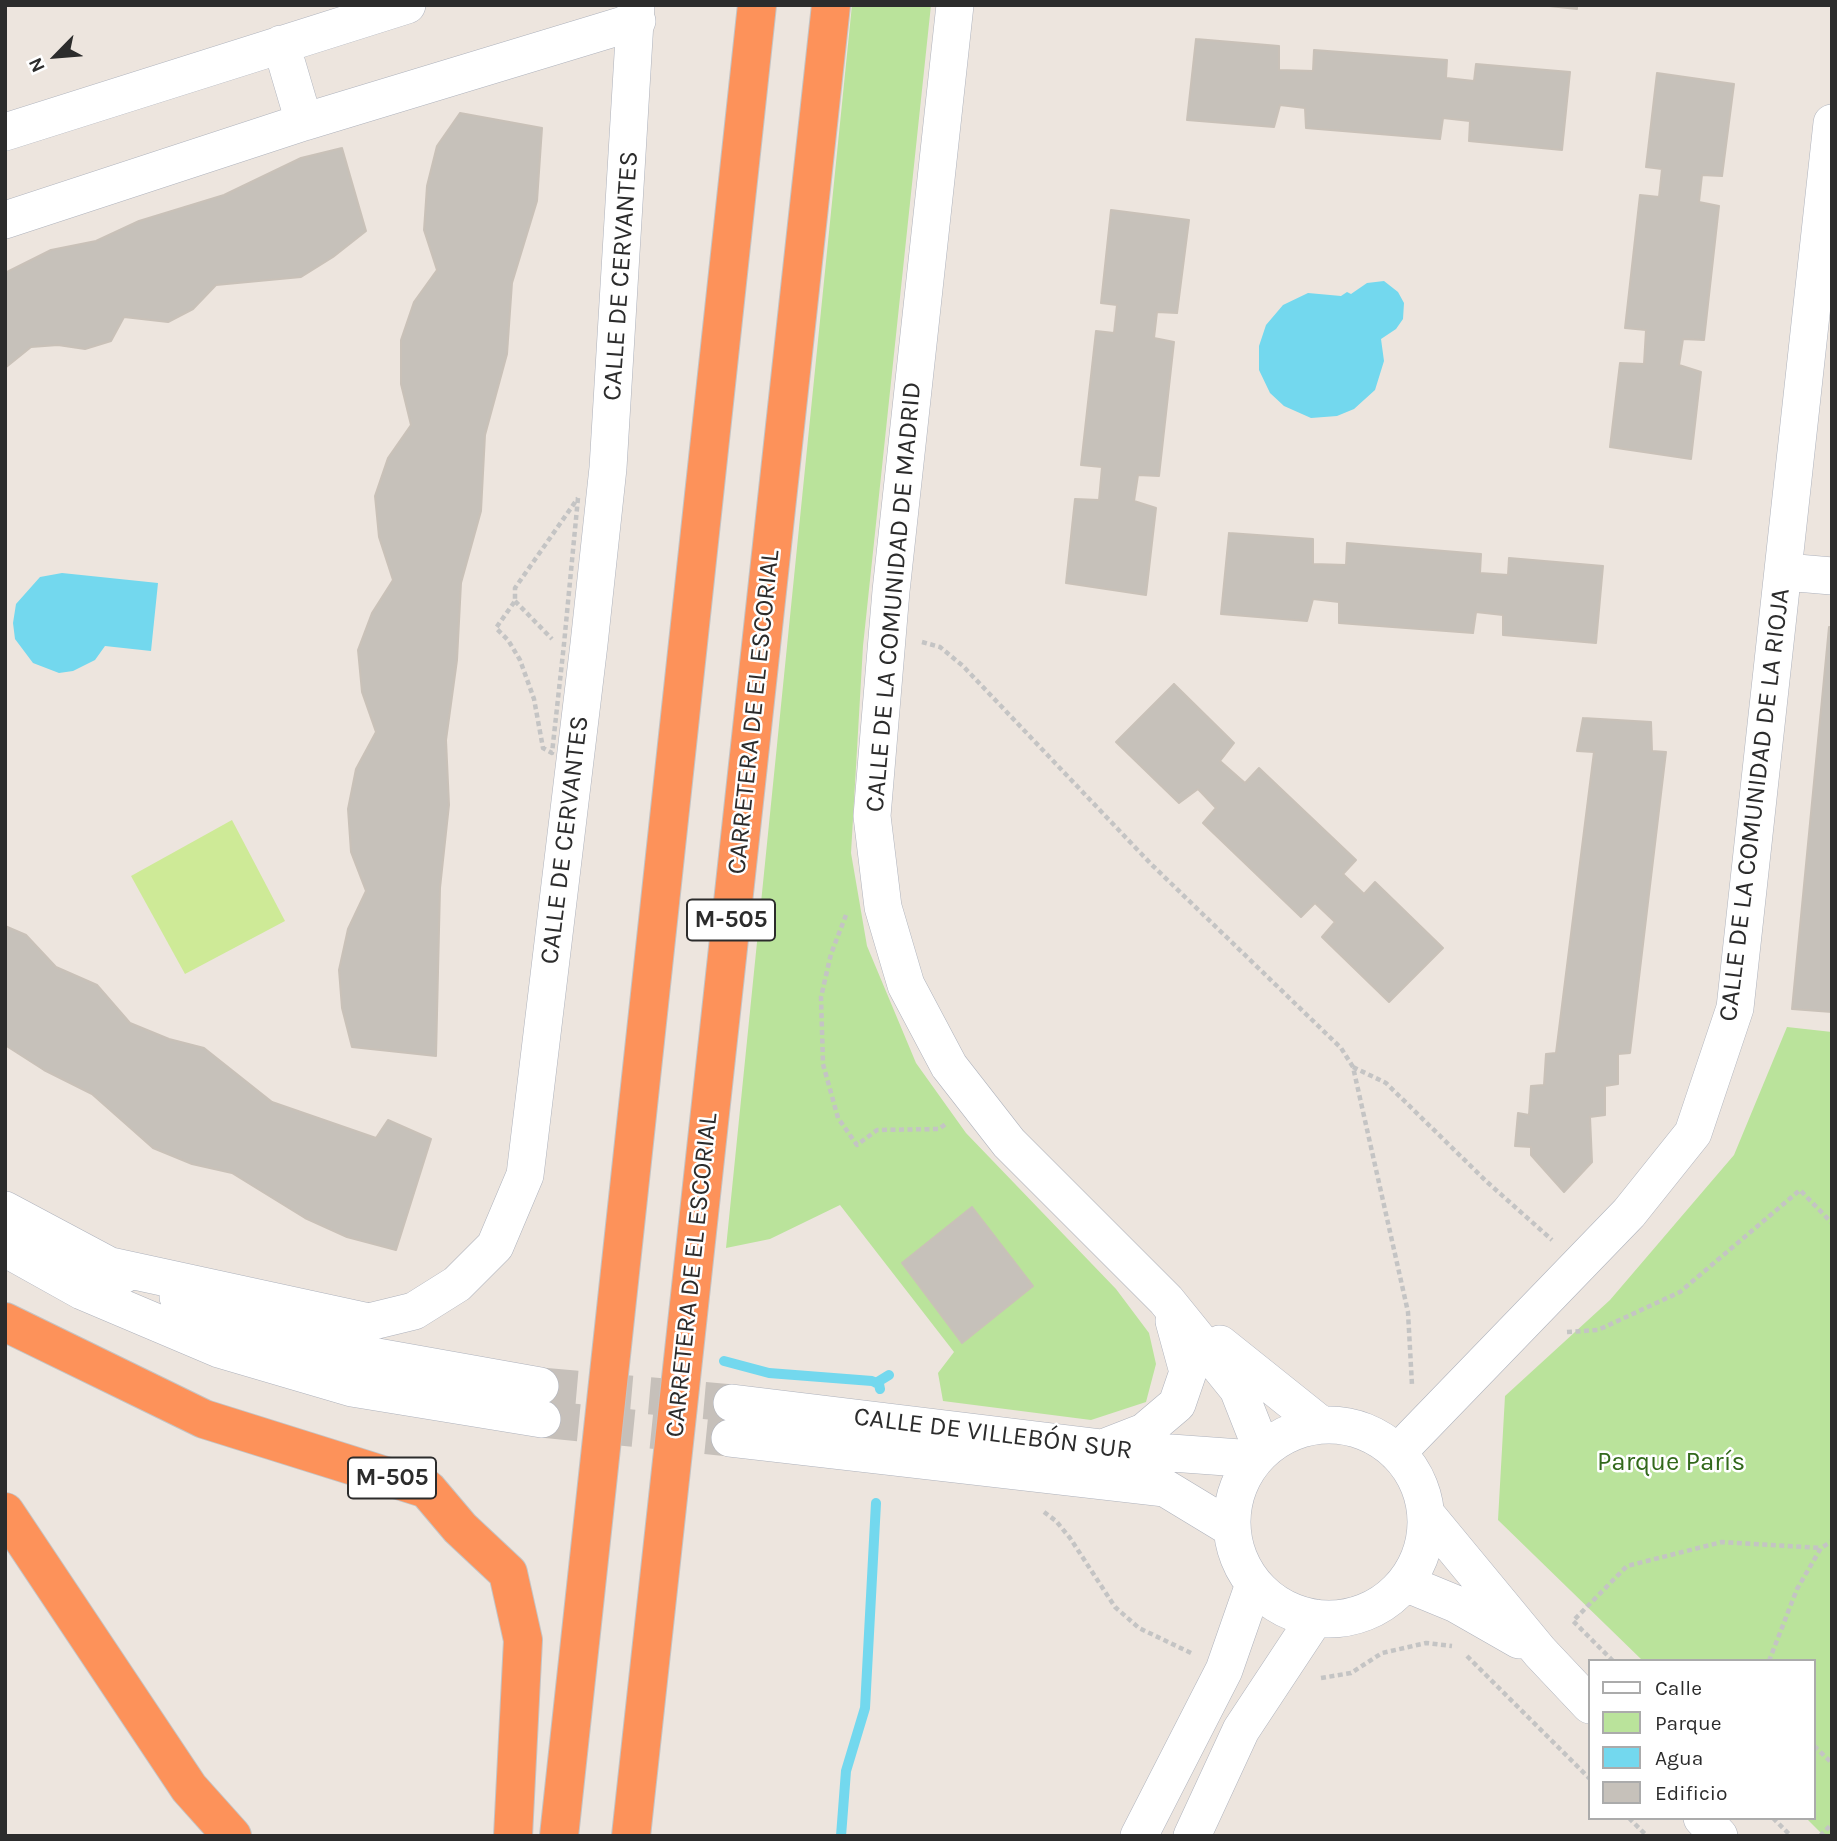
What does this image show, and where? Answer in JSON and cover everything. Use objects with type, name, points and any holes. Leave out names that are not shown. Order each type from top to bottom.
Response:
[{"type":"highway","name":"M-505","points":[[559,1836],[757,5]]},
{"type":"highway","name":"CARRETERA DE EL ESCORIAL","points":[[631,1836],[831,5]]},
{"type":"highway","points":[[539,1836],[555,1672],[625,1231]]},
{"type":"highway","name":"M-505","points":[[5,1322],[204,1419],[427,1489],[460,1528],[508,1573],[523,1640],[513,1836]]},
{"type":"highway","points":[[5,1512],[188,1788],[232,1836]]},
{"type":"street","points":[[5,132],[407,5]]},
{"type":"street","name":"CALLE DE LA COMUNIDAD DE MADRID","points":[[955,5],[887,633],[872,816],[883,901],[906,985],[949,1066],[1009,1143],[1166,1300],[1320,1424]]},
{"type":"street","points":[[5,220],[637,13]]},
{"type":"street","name":"CALLE DE CERVANTES","points":[[102,1265],[369,1322],[414,1311],[457,1284],[495,1246],[525,1175],[589,644],[608,468],[637,13]]},
{"type":"street","points":[[281,44],[304,122]]},
{"type":"street","name":"CALLE DE LA COMUNIDAD DE LA RIOJA","points":[[1397,1452],[1629,1213],[1693,1133],[1735,1008],[1785,572],[1832,123]]},
{"type":"street","points":[[1785,572],[1832,576]]},
{"type":"street","points":[[5,1210],[102,1265],[231,1319],[541,1402],[352,1388],[219,1349],[82,1291],[5,1248]]},
{"type":"street","name":"CALLE DE LA COMUNIDAD DE MADRID","points":[[1102,1448],[1144,1432],[1177,1404],[1188,1372],[1182,1340],[1166,1300]]},
{"type":"street","name":"CALLE DE LA COMUNIDAD DE MADRID","points":[[1166,1300],[1238,1390],[1258,1454]]},
{"type":"street","name":"CALLE DE VILLEBÓN SUR","points":[[1231,1528],[1165,1488],[731,1420],[1102,1448],[1258,1454]]},
{"type":"street","points":[[1320,1424],[1362,1430],[1381,1439],[1397,1452],[1412,1470],[1422,1491],[1426,1514],[1425,1539],[1418,1562],[1405,1583],[1386,1601],[1364,1613],[1340,1619],[1315,1618],[1292,1612],[1271,1601],[1242,1567],[1231,1528],[1233,1503],[1240,1480],[1258,1454],[1299,1428],[1320,1424]]},
{"type":"street","points":[[1426,1514],[1540,1652],[1588,1703]]},
{"type":"street","points":[[1405,1583],[1456,1604],[1540,1652]]},
{"type":"street","points":[[1139,1836],[1224,1670],[1254,1584]]},
{"type":"street","points":[[1192,1836],[1241,1730],[1265,1689],[1315,1618]]},
{"type":"street","points":[[1704,1820],[1719,1836]]},
{"type":"path","points":[[552,753],[543,748],[534,699],[520,660],[508,640],[496,628],[515,601],[515,588],[578,498]]},
{"type":"path","points":[[515,601],[556,643]]},
{"type":"path","points":[[887,633],[940,647],[963,666],[1151,864],[1341,1048],[1353,1067],[1408,1312],[1412,1393],[1433,1416]]},
{"type":"path","points":[[883,901],[849,907],[831,954],[821,998],[823,1064],[838,1118],[857,1145],[877,1130],[939,1129],[977,1103]]},
{"type":"path","points":[[1353,1067],[1386,1083],[1486,1181],[1579,1264]]},
{"type":"path","points":[[1510,1336],[1598,1330],[1680,1292],[1800,1189],[1832,1223]]},
{"type":"path","points":[[1770,1659],[1797,1589],[1821,1548],[1832,1541]]},
{"type":"path","points":[[1611,1659],[1573,1621],[1627,1566],[1722,1542],[1821,1548]]},
{"type":"path","points":[[1502,1690],[1588,1777]]},
{"type":"path","points":[[1816,1748],[1832,1763]]},
{"type":"path","points":[[1631,1820],[1647,1836]]},
{"type":"path","points":[[1775,1820],[1791,1836]]},
{"type":"path","points":[[1820,1836],[1832,1824]]},
{"type":"green space","points":[[852,5],[931,5],[863,646],[851,853],[867,946],[916,1063],[966,1133],[1116,1289],[1149,1333],[1156,1364],[1146,1402],[1091,1420],[943,1401],[938,1373],[954,1352],[840,1205],[770,1239],[726,1248]]},
{"type":"green space","points":[[232,820],[285,921],[185,974],[131,876]]},
{"type":"green space","name":"Parque París","points":[[1787,1027],[1832,1032],[1832,1836],[1824,1836],[1808,1820],[1816,1820],[1816,1659],[1641,1659],[1498,1520],[1505,1396],[1610,1300],[1734,1155]]},
{"type":"water","points":[[1384,281],[1398,292],[1404,303],[1403,319],[1396,329],[1381,339],[1384,361],[1375,390],[1354,409],[1337,416],[1311,418],[1284,406],[1270,393],[1259,370],[1259,346],[1266,325],[1283,305],[1308,293],[1341,296],[1347,292],[1351,294],[1367,283]]},
{"type":"water","points":[[62,573],[158,583],[151,651],[105,646],[95,660],[73,671],[59,673],[33,663],[15,639],[13,623],[16,604],[40,577]]},
{"type":"building","points":[[1540,5],[1577,5],[1577,9]]},
{"type":"building","points":[[1196,39],[1279,46],[1279,70],[1313,71],[1314,50],[1447,60],[1446,78],[1474,81],[1476,64],[1570,72],[1562,150],[1469,141],[1470,121],[1443,118],[1440,139],[1306,128],[1305,108],[1280,105],[1274,127],[1187,120]]},
{"type":"building","points":[[1657,73],[1734,84],[1722,176],[1702,175],[1699,202],[1719,206],[1704,340],[1683,339],[1679,365],[1701,372],[1691,459],[1610,447],[1620,363],[1644,364],[1646,330],[1625,328],[1640,195],[1659,197],[1662,169],[1646,167]]},
{"type":"building","points":[[460,113],[542,128],[537,201],[512,283],[507,354],[485,435],[481,511],[461,583],[457,660],[446,740],[449,805],[440,888],[436,1056],[352,1047],[342,1008],[339,970],[348,929],[366,891],[351,852],[348,809],[356,769],[376,732],[362,692],[358,650],[372,613],[393,580],[379,537],[375,496],[388,458],[411,425],[401,384],[401,340],[414,302],[437,270],[424,230],[427,186],[437,146]]},
{"type":"building","points":[[342,148],[366,231],[333,257],[301,277],[216,285],[193,309],[168,322],[124,317],[111,341],[85,349],[58,345],[31,347],[5,368],[5,273],[51,250],[96,241],[139,221],[224,195],[301,158]]},
{"type":"building","points":[[1111,210],[1189,220],[1177,313],[1157,312],[1154,338],[1174,342],[1159,476],[1138,475],[1134,501],[1156,508],[1146,595],[1066,583],[1075,499],[1099,500],[1102,467],[1081,465],[1096,331],[1114,333],[1117,305],[1101,303]]},
{"type":"building","points":[[1229,533],[1313,539],[1313,564],[1346,565],[1347,543],[1481,554],[1480,573],[1508,575],[1509,558],[1603,566],[1596,643],[1503,635],[1503,615],[1476,612],[1473,633],[1339,623],[1339,602],[1313,599],[1307,621],[1221,614]]},
{"type":"building","points":[[1829,627],[1832,627],[1832,1012],[1792,1009]]},
{"type":"building","points":[[1174,684],[1234,743],[1220,761],[1245,783],[1259,768],[1356,860],[1343,874],[1364,894],[1375,882],[1443,948],[1389,1002],[1322,937],[1335,922],[1315,903],[1301,917],[1203,823],[1216,808],[1198,789],[1179,803],[1116,742]]},
{"type":"building","points":[[1583,718],[1651,722],[1652,751],[1666,752],[1630,1053],[1618,1054],[1618,1084],[1605,1086],[1605,1115],[1590,1117],[1592,1162],[1564,1192],[1531,1155],[1531,1147],[1515,1146],[1518,1113],[1529,1115],[1531,1086],[1544,1085],[1546,1054],[1556,1053],[1594,752],[1577,751]]},
{"type":"building","points":[[5,926],[26,935],[56,967],[97,985],[130,1023],[169,1039],[204,1048],[272,1102],[376,1138],[388,1120],[431,1139],[396,1250],[347,1237],[305,1218],[232,1173],[192,1164],[153,1148],[92,1094],[44,1070],[5,1045]]},
{"type":"building","points":[[972,1207],[1033,1286],[962,1343],[902,1263]]},
{"type":"waterway","points":[[724,1361],[769,1373],[872,1381],[879,1384],[880,1389]]},
{"type":"waterway","points":[[876,1383],[889,1375]]},
{"type":"waterway","points":[[841,1836],[846,1771],[865,1708],[876,1503]]},
{"type":"tunnel","points":[[540,1386],[732,1403]]},
{"type":"tunnel","points":[[542,1419],[730,1438]]}]
